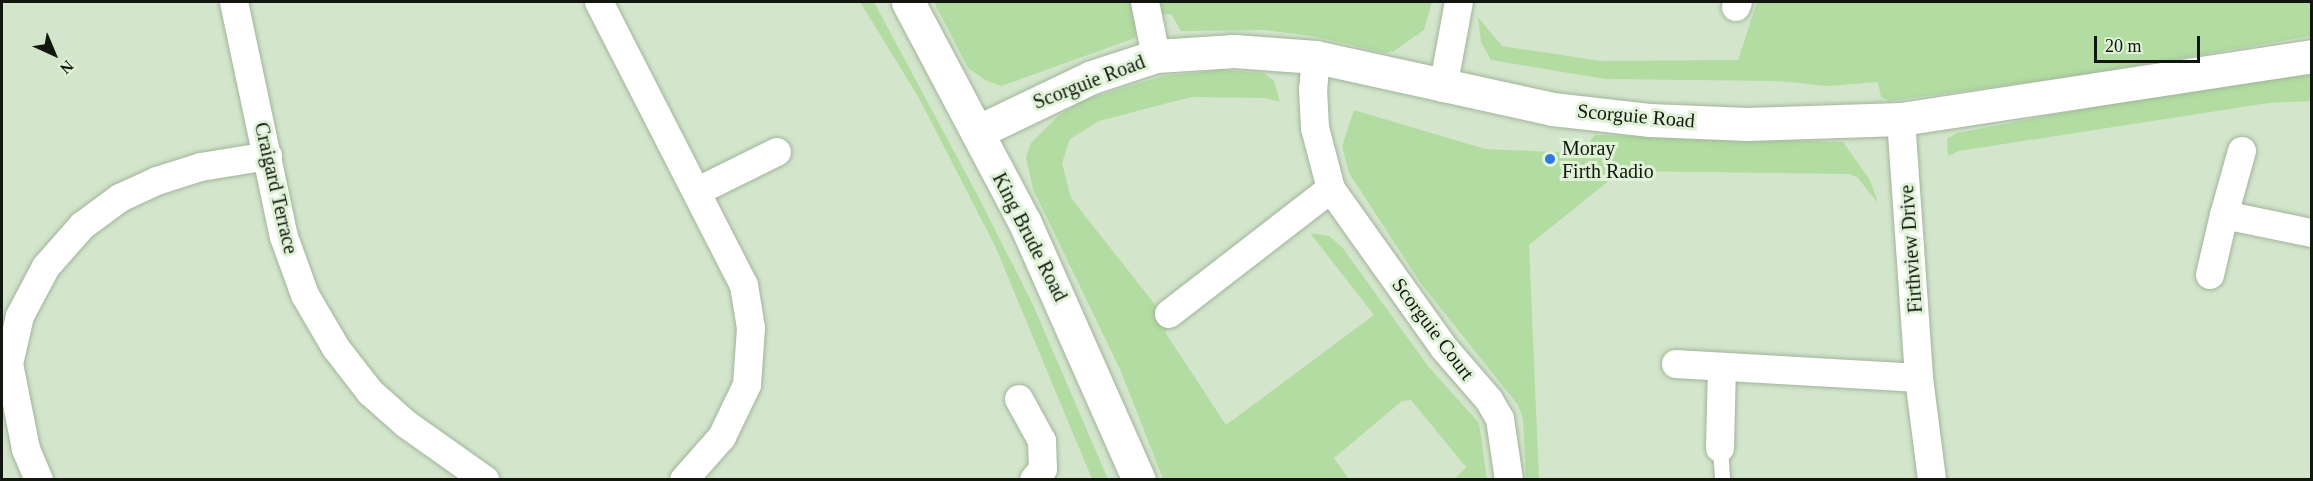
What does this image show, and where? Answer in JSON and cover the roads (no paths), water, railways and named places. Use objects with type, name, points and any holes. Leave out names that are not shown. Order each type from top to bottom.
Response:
[{"type":"street","name":"Craigard Terrace","points":[[234,2],[284,237],[306,295],[336,348],[370,392],[406,424],[485,480]]},
{"type":"street","points":[[599,2],[698,191],[744,285],[751,328],[747,385],[722,437],[684,480]]},
{"type":"street","name":"King Brude Road","points":[[908,2],[977,132],[1067,311],[1139,480]]},
{"type":"street","points":[[1145,2],[1156,56]]},
{"type":"street","points":[[1443,88],[1459,2]]},
{"type":"street","name":"Scorguie Road","points":[[977,132],[1092,76],[1156,56],[1234,51],[1316,57],[1443,88],[1552,109],[1650,120],[1747,124],[1901,119],[2312,56]]},
{"type":"street","name":"Scorguie Court","points":[[1316,57],[1312,89],[1315,128],[1331,189],[1444,348],[1489,399],[1500,419],[1509,480]]},
{"type":"street","name":"Firthview Drive","points":[[1901,119],[1919,378],[1932,480]]},
{"type":"street","points":[[2210,275],[2242,151]]},
{"type":"street","points":[[698,191],[777,152]]},
{"type":"street","points":[[39,480],[26,449],[9,364],[20,316],[46,267],[82,226],[120,198],[157,181],[201,167],[268,156]]},
{"type":"street","points":[[1169,314],[1331,189]]},
{"type":"street","points":[[2224,215],[2312,233]]},
{"type":"street","points":[[1676,364],[1919,378]]},
{"type":"street","points":[[1720,448],[1722,367]]},
{"type":"street","points":[[1018,399],[1042,441],[1045,458],[1043,469],[1034,480]]},
{"type":"lane","points":[[1720,448],[1722,480]]},
{"type":"place","name":"Moray Firth Radio","points":[[1550,159]]}]
